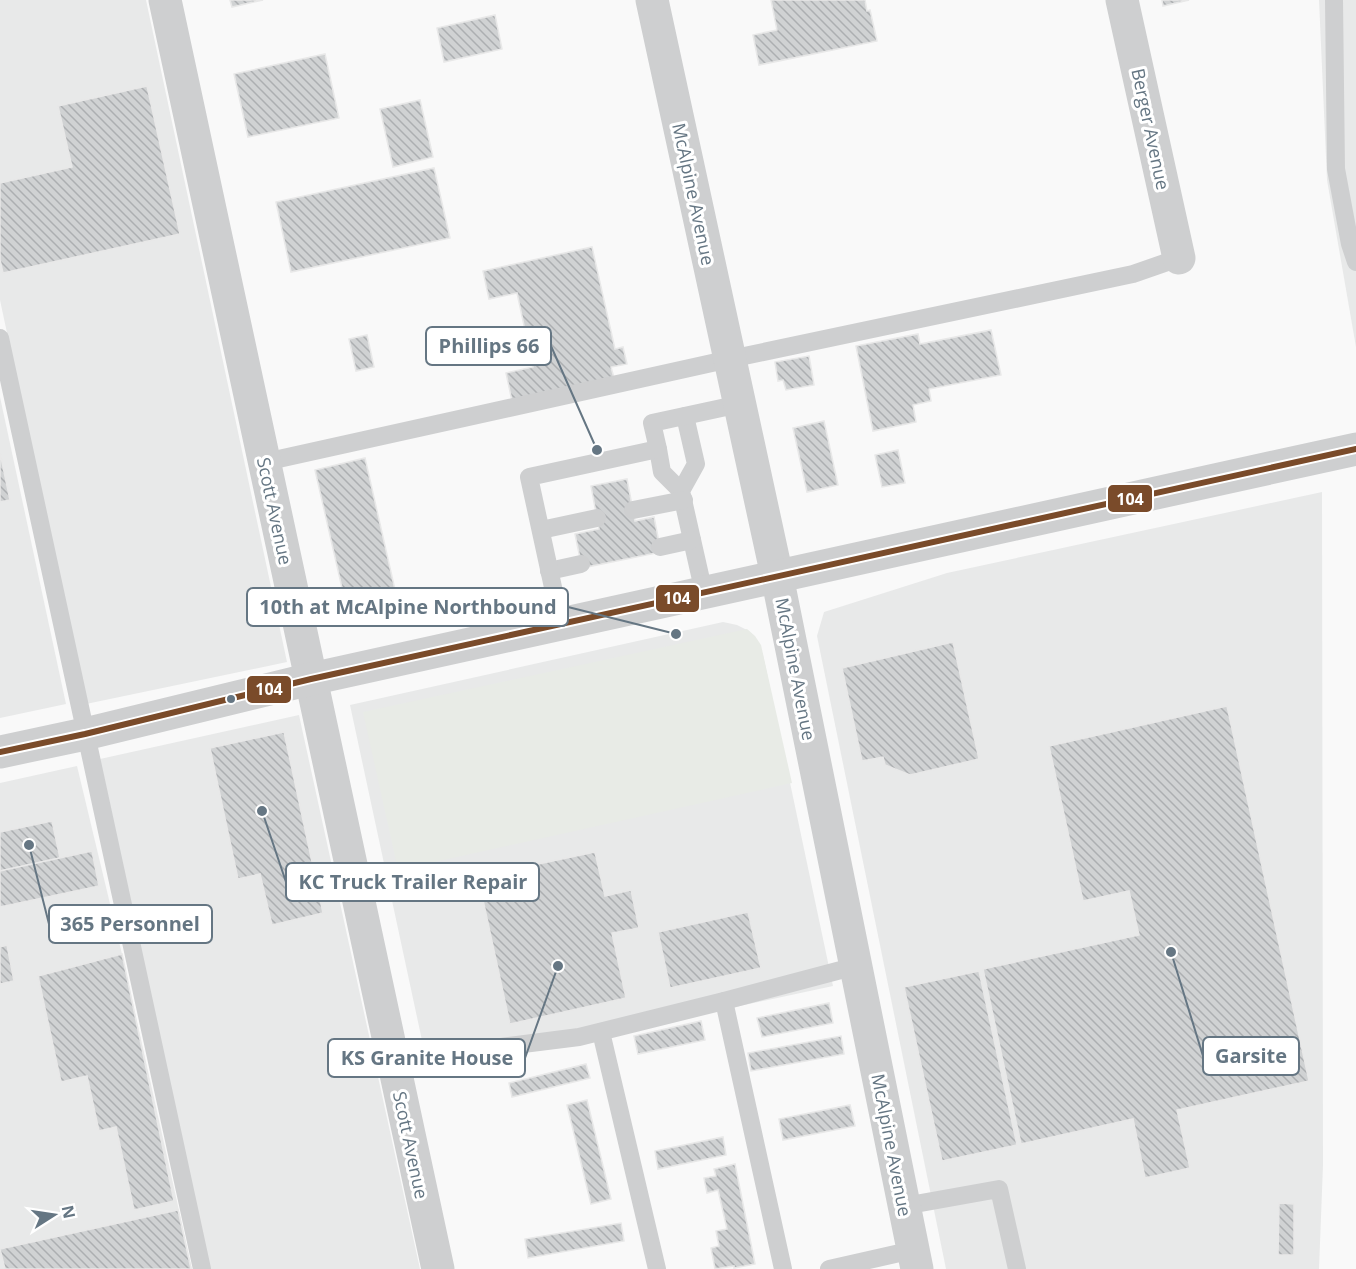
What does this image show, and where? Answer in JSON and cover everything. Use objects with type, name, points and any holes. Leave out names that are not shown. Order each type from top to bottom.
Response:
[{"type":"street","name":"Scott Avenue","points":[[165,0],[438,1269]]},
{"type":"street","name":"McAlpine Avenue","points":[[652,0],[777,576],[915,1260]]},
{"type":"street","name":"Berger Avenue","points":[[1122,0],[1179,258]]},
{"type":"street","points":[[0,752],[85,734],[311,679],[1356,449]]},
{"type":"lane","points":[[1335,0],[1336,169],[1350,244],[1356,262]]},
{"type":"lane","points":[[265,462],[730,359],[1133,274],[1179,258]]},
{"type":"lane","points":[[0,338],[202,1269]]},
{"type":"lane","points":[[704,593],[682,495],[662,472],[652,423],[740,404]]},
{"type":"lane","points":[[633,510],[682,495],[696,464],[685,416]]},
{"type":"lane","points":[[561,624],[529,477],[657,449]]},
{"type":"lane","points":[[541,530],[597,518]]},
{"type":"lane","points":[[660,547],[692,540]]},
{"type":"lane","points":[[549,571],[581,564]]},
{"type":"lane","points":[[394,1065],[476,1050],[579,1037],[856,966]]},
{"type":"lane","points":[[724,1001],[783,1269]]},
{"type":"lane","points":[[601,1032],[657,1269]]},
{"type":"lane","points":[[904,1206],[999,1189],[1017,1269]]},
{"type":"lane","points":[[829,1269],[915,1260]]},
{"type":"shaded area","points":[[0,0],[146,0],[287,662],[86,704],[0,300]]},
{"type":"shaded area","points":[[1319,0],[1356,0],[1356,347],[1327,180]]},
{"type":"shaded area","points":[[0,397],[66,704],[0,718]]},
{"type":"shaded area","points":[[1322,492],[1323,1165],[1319,1269],[946,1269],[817,636],[824,612],[947,573]]},
{"type":"shaded area","points":[[723,622],[749,631],[757,640],[763,655],[833,986],[429,1073],[350,705]]},
{"type":"shaded area","points":[[747,629],[761,645],[792,783],[398,870],[363,712]]},
{"type":"shaded area","points":[[299,715],[420,1269],[210,1269],[100,759]]},
{"type":"shaded area","points":[[77,766],[122,954],[192,1269],[0,1269],[0,783]]},
{"type":"building","points":[[230,0],[263,0],[232,7]]},
{"type":"building","points":[[771,0],[865,0],[867,11],[870,10],[877,41],[759,65],[753,35],[777,30]]},
{"type":"building","points":[[1162,0],[1189,0],[1163,6]]},
{"type":"building","points":[[495,15],[502,49],[444,62],[437,28]]},
{"type":"building","points":[[325,54],[339,118],[248,137],[234,74]]},
{"type":"building","points":[[147,86],[180,234],[3,273],[0,260],[0,183],[72,167],[58,106]]},
{"type":"building","points":[[420,100],[433,157],[393,167],[380,109]]},
{"type":"building","points":[[434,168],[450,238],[291,272],[276,202]]},
{"type":"building","points":[[592,247],[615,349],[623,347],[627,364],[611,367],[614,378],[512,401],[506,373],[533,367],[517,293],[489,299],[483,271]]},
{"type":"building","points":[[991,330],[1001,375],[929,389],[931,401],[913,405],[916,422],[873,431],[856,346],[918,334],[920,344]]},
{"type":"building","points":[[367,335],[374,367],[356,371],[349,339]]},
{"type":"building","points":[[809,356],[814,385],[786,390],[783,380],[778,381],[775,362]]},
{"type":"building","points":[[824,421],[838,485],[807,492],[793,428]]},
{"type":"building","points":[[898,450],[905,483],[882,487],[875,455]]},
{"type":"building","points":[[0,453],[10,500],[0,502]]},
{"type":"building","points":[[365,458],[398,603],[348,614],[315,470]]},
{"type":"building","points":[[627,479],[635,521],[654,517],[661,552],[582,568],[575,534],[599,529],[591,486]]},
{"type":"building","points":[[953,642],[979,759],[910,775],[885,765],[883,757],[862,761],[842,668]]},
{"type":"building","points":[[1227,706],[1309,1081],[1177,1110],[1190,1168],[1145,1178],[1133,1119],[1021,1144],[983,969],[1139,935],[1129,891],[1083,901],[1049,746]]},
{"type":"building","points":[[284,732],[323,913],[272,925],[260,874],[238,879],[210,748]]},
{"type":"building","points":[[52,821],[60,858],[0,871],[0,832]]},
{"type":"building","points":[[92,851],[99,886],[0,907],[0,871]]},
{"type":"building","points":[[595,852],[605,896],[631,890],[639,928],[612,933],[626,998],[510,1024],[478,877]]},
{"type":"building","points":[[748,912],[761,968],[670,988],[658,932]]},
{"type":"building","points":[[7,945],[14,981],[0,984],[0,947]]},
{"type":"building","points":[[122,954],[174,1201],[134,1210],[116,1127],[99,1131],[87,1076],[61,1082],[38,976]]},
{"type":"building","points":[[979,971],[1017,1145],[942,1161],[904,987]]},
{"type":"building","points":[[829,1003],[833,1023],[762,1037],[757,1018]]},
{"type":"building","points":[[701,1021],[705,1040],[638,1054],[634,1036]]},
{"type":"building","points":[[841,1036],[844,1054],[751,1071],[748,1053]]},
{"type":"building","points":[[586,1064],[590,1078],[512,1097],[509,1083]]},
{"type":"building","points":[[587,1100],[611,1199],[591,1204],[567,1105]]},
{"type":"building","points":[[850,1105],[855,1126],[783,1140],[779,1119]]},
{"type":"building","points":[[723,1137],[726,1155],[658,1169],[655,1151]]},
{"type":"building","points":[[735,1164],[755,1264],[715,1269],[711,1248],[719,1246],[716,1231],[727,1229],[718,1190],[707,1193],[704,1178],[716,1176],[714,1169]]},
{"type":"building","points":[[1279,1203],[1294,1204],[1294,1255],[1278,1255]]},
{"type":"building","points":[[178,1210],[191,1269],[5,1269],[0,1249]]},
{"type":"building","points":[[621,1223],[624,1241],[528,1258],[525,1239]]},
{"type":"transit line","name":"104","points":[[0,752],[85,734],[311,679],[1356,449]]},
{"type":"place","name":"Phillips 66","points":[[597,450]]},
{"type":"place","name":"10th at McAlpine Northbound","points":[[676,634]]},
{"type":"place","name":"KC Truck Trailer Repair","points":[[262,811]]},
{"type":"place","name":"365 Personnel","points":[[29,845]]},
{"type":"place","name":"Garsite","points":[[1171,952]]},
{"type":"place","name":"KS Granite House","points":[[558,966]]}]
